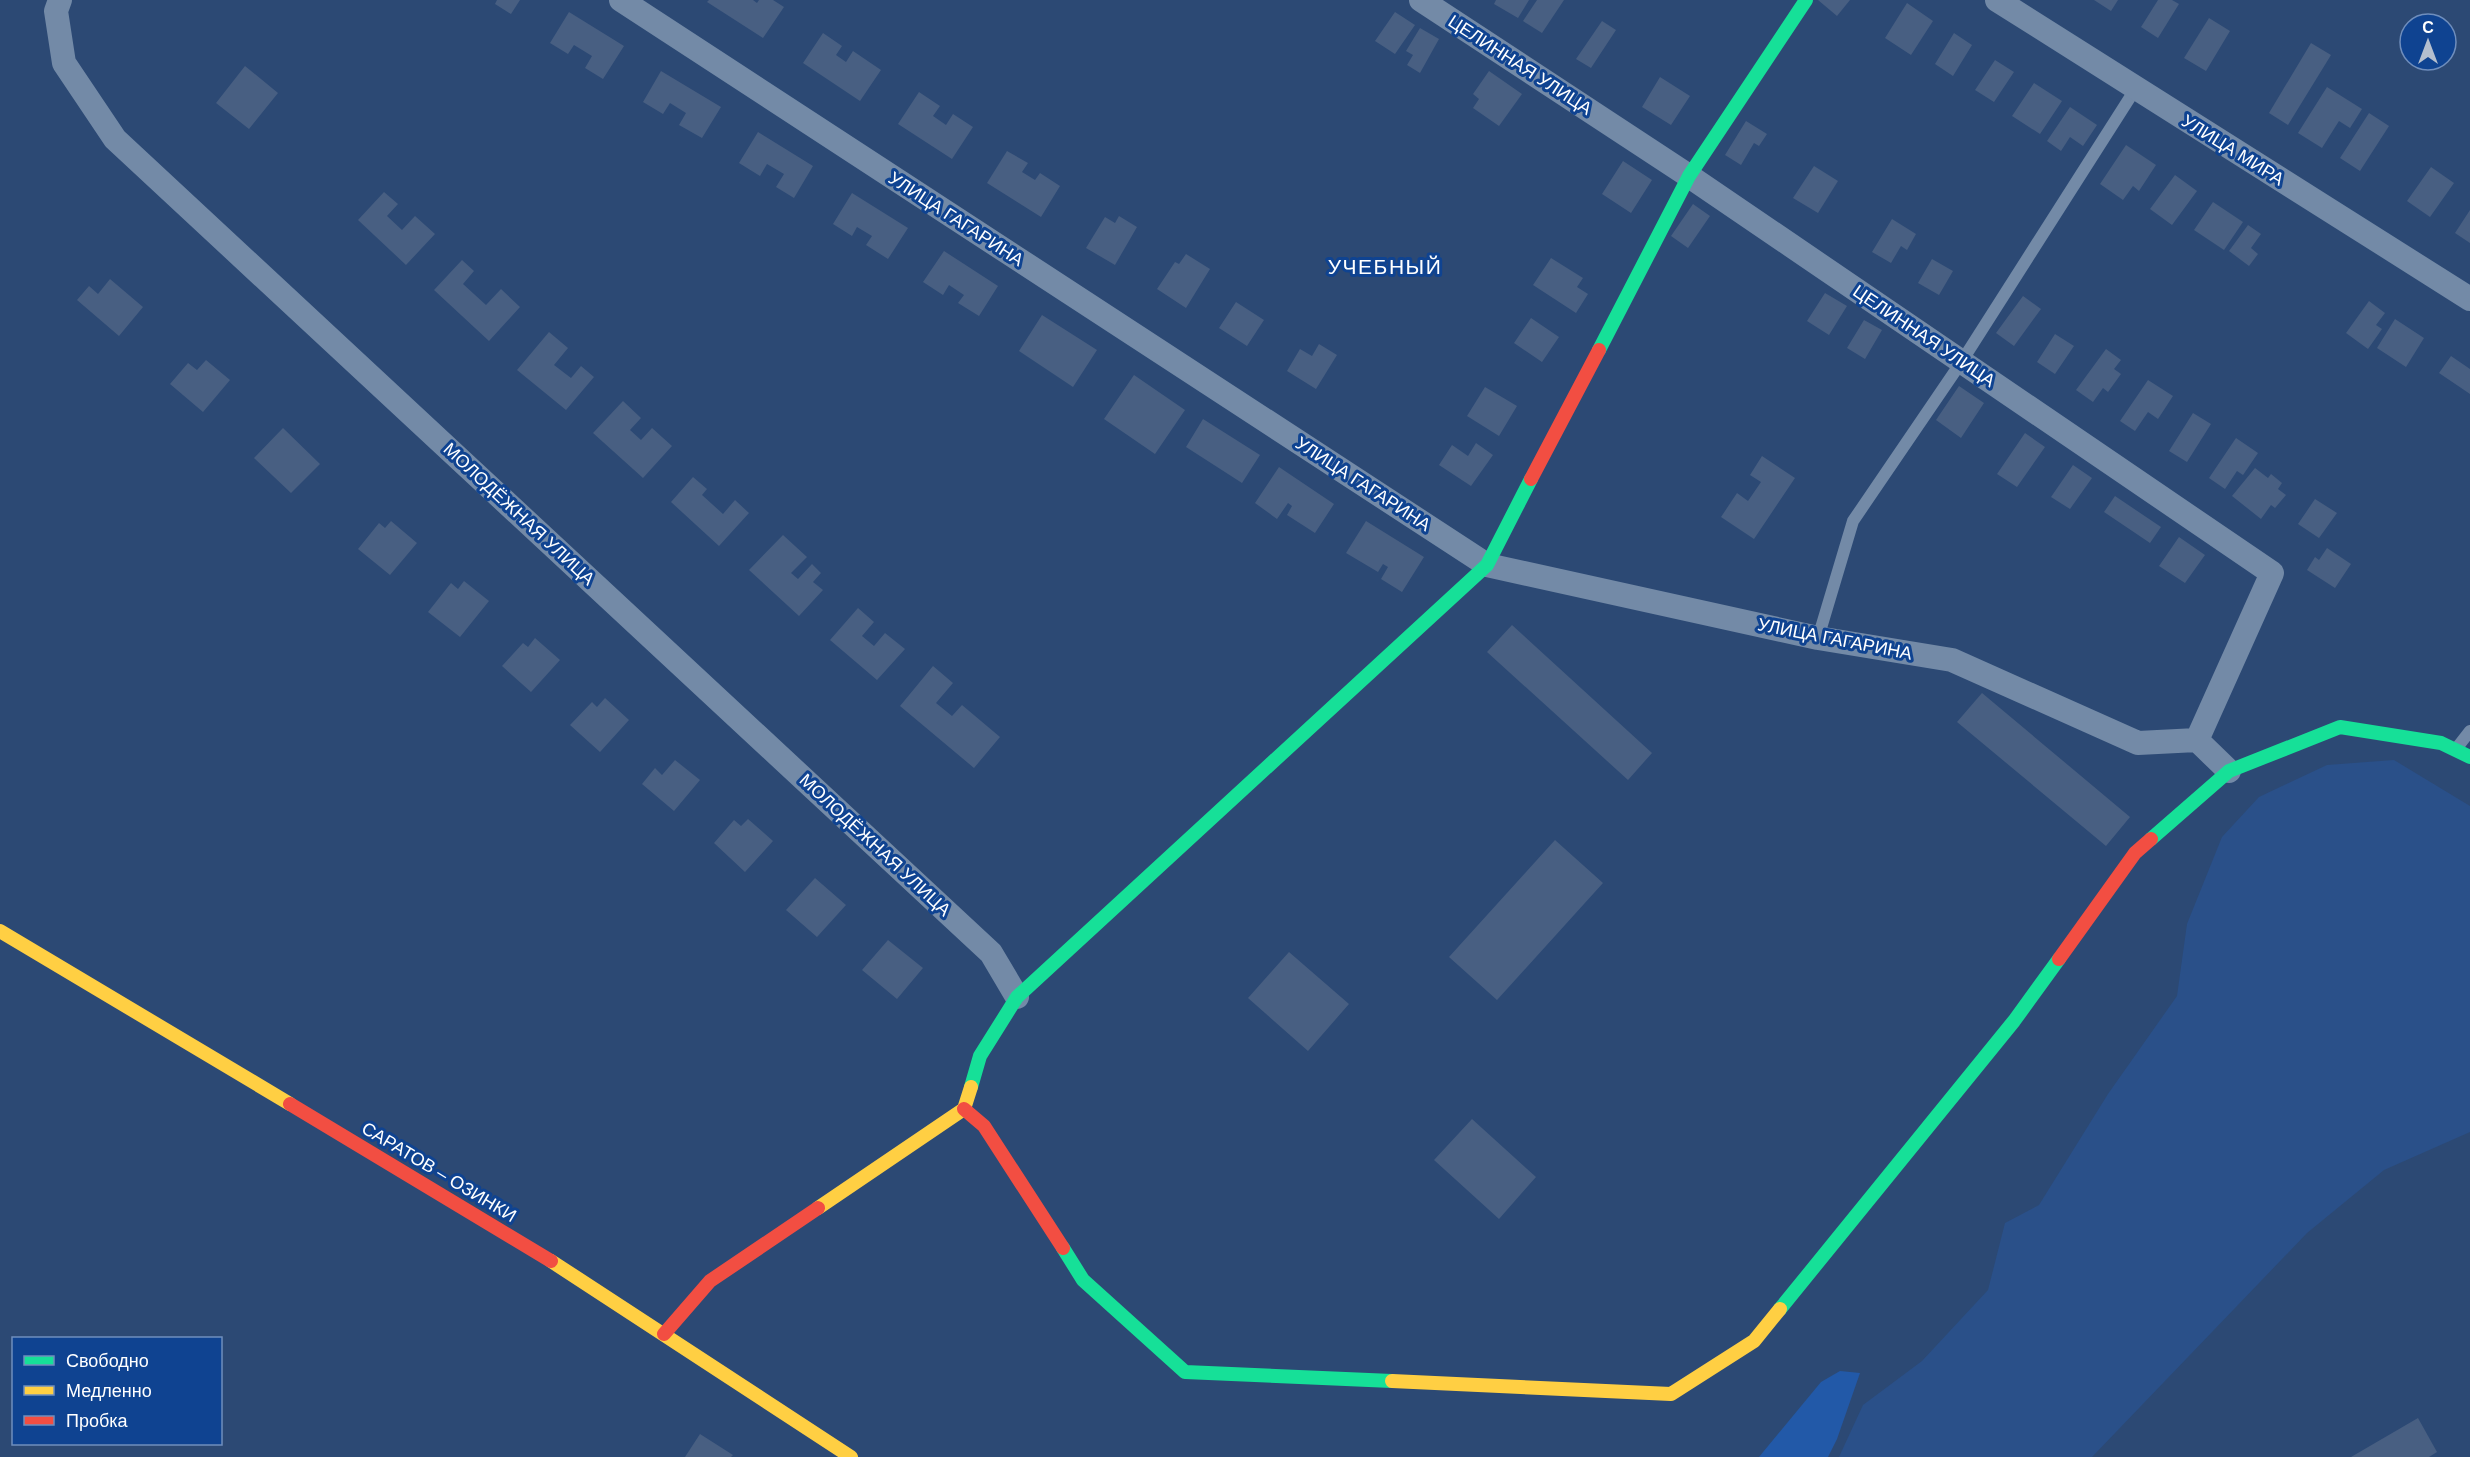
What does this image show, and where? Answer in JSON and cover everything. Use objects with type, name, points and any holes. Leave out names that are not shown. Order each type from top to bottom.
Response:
[{"type":"main road","points":[[664,1334],[710,1281],[964,1109],[980,1056],[1017,998],[1487,565],[1689,176],[1806,0]]},
{"type":"main road","points":[[964,1109],[984,1126],[1083,1280],[1185,1372],[1671,1394],[1754,1341],[2014,1021],[2135,853],[2229,771],[2340,727],[2441,743],[2470,757]]},
{"type":"main road","name":"САРАТОВ – ОЗИНКИ","points":[[0,931],[541,1254],[850,1457]]},
{"type":"street","name":"УЛИЦА ГАГАРИНА","points":[[621,0],[1487,565],[1818,638],[1952,660],[2138,743],[2197,740]]},
{"type":"street","name":"ЦЕЛИННАЯ УЛИЦА","points":[[1421,0],[1689,176],[2272,573],[2197,740]]},
{"type":"street","name":"УЛИЦА МИРА","points":[[1997,0],[2470,299]]},
{"type":"street","name":"МОЛОДЁЖНАЯ УЛИЦА","points":[[58,5],[64,63],[115,139],[991,953],[1017,998]]},
{"type":"street","points":[[2197,740],[2229,771]]},
{"type":"lane","points":[[1818,638],[1854,521],[1962,361],[2136,88]]},
{"type":"lane","points":[[2455,750],[2470,731]]},
{"type":"shaded area","points":[[2394,760],[2470,806],[2470,1132],[2384,1170],[2307,1233],[2092,1457],[1839,1457],[1863,1405],[1922,1361],[1988,1290],[2005,1223],[2039,1205],[2108,1094],[2177,996],[2187,924],[2222,837],[2259,797],[2327,765]]},
{"type":"shaded area","points":[[1840,1371],[1860,1373],[1837,1439],[1828,1457],[1759,1457],[1821,1382]]},
{"type":"building","points":[[497,0],[520,0],[511,14],[495,4]]},
{"type":"building","points":[[709,0],[753,0],[757,3],[759,0],[773,0],[784,7],[763,38],[707,2]]},
{"type":"building","points":[[1496,0],[1529,0],[1518,18],[1494,4]]},
{"type":"building","points":[[1537,0],[1564,0],[1542,33],[1523,21]]},
{"type":"building","points":[[1818,0],[1850,0],[1837,16]]},
{"type":"building","points":[[2094,0],[2118,0],[2111,11]]},
{"type":"building","points":[[2158,0],[2172,0],[2179,4],[2158,38],[2141,27]]},
{"type":"building","points":[[1907,3],[1933,21],[1911,55],[1885,38]]},
{"type":"building","points":[[569,12],[624,46],[603,79],[585,68],[592,56],[574,45],[568,54],[550,43]]},
{"type":"building","points":[[1395,12],[1415,25],[1395,54],[1375,41]]},
{"type":"building","points":[[2209,18],[2230,31],[2206,71],[2184,58]]},
{"type":"building","points":[[1602,21],[1616,30],[1591,68],[1576,59]]},
{"type":"building","points":[[1420,28],[1439,39],[1420,73],[1407,65],[1413,55],[1406,51]]},
{"type":"building","points":[[823,33],[842,46],[836,55],[846,62],[853,51],[881,70],[860,101],[803,63]]},
{"type":"building","points":[[1954,33],[1972,45],[1953,76],[1935,64]]},
{"type":"building","points":[[2311,43],[2331,55],[2288,125],[2269,113]]},
{"type":"building","points":[[1995,60],[2014,72],[1994,102],[1975,90]]},
{"type":"building","points":[[245,66],[278,93],[249,129],[216,103]]},
{"type":"building","points":[[661,71],[721,107],[702,138],[679,125],[686,113],[670,103],[663,114],[643,102]]},
{"type":"building","points":[[1489,71],[1522,94],[1499,126],[1473,108],[1479,99],[1473,94]]},
{"type":"building","points":[[1660,77],[1690,96],[1671,125],[1642,107]]},
{"type":"building","points":[[2034,83],[2062,101],[2040,134],[2012,116]]},
{"type":"building","points":[[2327,87],[2362,109],[2350,128],[2339,121],[2322,148],[2298,133]]},
{"type":"building","points":[[919,92],[940,106],[933,116],[946,125],[953,114],[973,127],[952,159],[898,124]]},
{"type":"building","points":[[2070,107],[2097,125],[2083,146],[2070,137],[2061,151],[2047,141]]},
{"type":"building","points":[[2369,113],[2389,126],[2360,171],[2340,158]]},
{"type":"building","points":[[1746,121],[1767,134],[1759,146],[1754,143],[1741,165],[1725,155]]},
{"type":"building","points":[[758,132],[813,166],[794,198],[776,187],[784,174],[767,164],[760,176],[739,163]]},
{"type":"building","points":[[2126,145],[2156,165],[2139,191],[2133,186],[2123,200],[2100,184]]},
{"type":"building","points":[[1007,151],[1028,163],[1022,172],[1035,180],[1040,173],[1060,186],[1041,217],[987,183]]},
{"type":"building","points":[[1623,161],[1652,180],[1631,213],[1602,194]]},
{"type":"building","points":[[1814,166],[1838,181],[1818,213],[1793,198]]},
{"type":"building","points":[[2431,167],[2454,183],[2430,217],[2407,201]]},
{"type":"building","points":[[2175,175],[2197,191],[2172,225],[2150,209]]},
{"type":"building","points":[[384,192],[398,204],[387,216],[402,230],[415,216],[435,234],[406,265],[358,220]]},
{"type":"building","points":[[852,193],[908,228],[888,259],[866,245],[872,236],[857,227],[852,236],[833,224]]},
{"type":"building","points":[[2213,202],[2243,222],[2224,250],[2194,230]]},
{"type":"building","points":[[1693,204],[1710,216],[1688,248],[1671,236]]},
{"type":"building","points":[[2470,210],[2470,243],[2455,233]]},
{"type":"building","points":[[1119,216],[1137,227],[1115,265],[1086,248],[1105,217],[1115,223]]},
{"type":"building","points":[[1892,219],[1916,234],[1907,250],[1901,246],[1891,263],[1872,252]]},
{"type":"building","points":[[2248,225],[2261,234],[2251,248],[2258,254],[2249,266],[2229,251]]},
{"type":"building","points":[[944,251],[998,286],[979,316],[958,303],[964,295],[949,285],[943,295],[923,282]]},
{"type":"building","points":[[1186,254],[1210,269],[1186,308],[1157,289],[1175,262],[1179,264]]},
{"type":"building","points":[[1551,258],[1583,278],[1577,287],[1588,294],[1576,313],[1533,285]]},
{"type":"building","points":[[1932,259],[1953,271],[1939,295],[1918,283]]},
{"type":"building","points":[[462,260],[474,271],[463,284],[486,305],[501,289],[520,307],[489,341],[434,290]]},
{"type":"building","points":[[110,279],[143,307],[119,336],[77,300],[89,286],[98,294]]},
{"type":"building","points":[[1825,293],[1847,306],[1829,335],[1807,321]]},
{"type":"building","points":[[2023,296],[2041,309],[2014,346],[1996,333]]},
{"type":"building","points":[[2369,301],[2385,313],[2376,325],[2382,329],[2368,349],[2346,333]]},
{"type":"building","points":[[1236,302],[1264,320],[1247,346],[1219,328]]},
{"type":"building","points":[[1042,315],[1097,350],[1073,387],[1019,351]]},
{"type":"building","points":[[1531,318],[1559,337],[1542,362],[1514,343]]},
{"type":"building","points":[[2395,319],[2424,338],[2406,367],[2377,348]]},
{"type":"building","points":[[1864,320],[1882,330],[1865,359],[1847,348]]},
{"type":"building","points":[[549,332],[568,348],[554,365],[571,378],[581,366],[594,377],[566,410],[517,370]]},
{"type":"building","points":[[2055,334],[2074,346],[2055,374],[2037,362]]},
{"type":"building","points":[[1319,344],[1337,355],[1316,389],[1287,371],[1300,349],[1312,356]]},
{"type":"building","points":[[2106,349],[2121,360],[2114,369],[2121,374],[2108,392],[2103,388],[2093,402],[2076,390]]},
{"type":"building","points":[[2451,356],[2470,369],[2470,394],[2439,373]]},
{"type":"building","points":[[206,360],[230,380],[203,412],[170,384],[188,363],[197,370]]},
{"type":"building","points":[[1134,375],[1185,410],[1155,454],[1104,419]]},
{"type":"building","points":[[2148,380],[2173,396],[2158,419],[2148,412],[2135,431],[2120,421]]},
{"type":"building","points":[[1959,386],[1984,403],[1961,438],[1936,420]]},
{"type":"building","points":[[1485,387],[1517,406],[1499,436],[1467,416]]},
{"type":"building","points":[[623,401],[641,418],[630,430],[641,440],[652,428],[672,446],[643,478],[593,433]]},
{"type":"building","points":[[2193,413],[2211,424],[2187,462],[2169,451]]},
{"type":"building","points":[[1203,419],[1260,455],[1242,483],[1186,447]]},
{"type":"building","points":[[283,428],[320,464],[291,493],[254,458]]},
{"type":"building","points":[[2025,433],[2045,447],[2017,487],[1997,474]]},
{"type":"building","points":[[2236,438],[2258,453],[2243,475],[2237,471],[2225,489],[2209,478]]},
{"type":"building","points":[[1476,443],[1493,455],[1471,486],[1439,465],[1452,445],[1468,456]]},
{"type":"building","points":[[1762,456],[1795,478],[1754,539],[1721,517],[1737,493],[1748,501],[1761,482],[1750,475]]},
{"type":"building","points":[[2073,465],[2092,478],[2070,509],[2051,497]]},
{"type":"building","points":[[1279,467],[1334,504],[1315,533],[1287,515],[1292,506],[1288,503],[1277,519],[1255,503]]},
{"type":"building","points":[[2255,468],[2268,478],[2271,474],[2282,483],[2278,489],[2286,495],[2275,508],[2271,505],[2261,519],[2232,496]]},
{"type":"building","points":[[693,477],[707,489],[702,495],[723,514],[735,500],[749,513],[719,546],[671,502]]},
{"type":"building","points":[[2115,496],[2161,527],[2150,543],[2104,512]]},
{"type":"building","points":[[2315,499],[2337,513],[2319,538],[2298,524]]},
{"type":"building","points":[[391,521],[417,543],[390,575],[358,549],[379,523],[385,528]]},
{"type":"building","points":[[1366,521],[1424,557],[1402,592],[1381,579],[1388,567],[1383,564],[1378,572],[1346,553]]},
{"type":"building","points":[[783,535],[807,557],[791,573],[798,579],[812,564],[821,573],[813,582],[823,590],[799,616],[749,570]]},
{"type":"building","points":[[2179,537],[2205,555],[2185,583],[2159,566]]},
{"type":"building","points":[[2327,548],[2351,564],[2335,588],[2307,570],[2315,557],[2319,560]]},
{"type":"building","points":[[464,581],[489,601],[460,637],[428,612],[451,583],[458,589]]},
{"type":"building","points":[[858,608],[874,622],[862,636],[874,646],[885,633],[905,649],[877,680],[830,640]]},
{"type":"building","points":[[1512,625],[1652,753],[1628,780],[1487,652]]},
{"type":"building","points":[[535,638],[560,660],[531,692],[502,666],[523,643],[528,647]]},
{"type":"building","points":[[933,666],[953,683],[936,703],[952,716],[962,705],[1000,737],[974,768],[900,706]]},
{"type":"building","points":[[1982,693],[2130,817],[2106,846],[1957,722]]},
{"type":"building","points":[[605,698],[629,720],[600,752],[570,725],[592,702],[597,707]]},
{"type":"building","points":[[675,760],[700,780],[674,811],[642,784],[655,768],[662,775]]},
{"type":"building","points":[[748,819],[773,841],[745,872],[714,843],[734,820],[741,826]]},
{"type":"building","points":[[1555,840],[1603,883],[1497,1000],[1449,957]]},
{"type":"building","points":[[815,878],[846,905],[817,937],[786,910]]},
{"type":"building","points":[[888,940],[923,968],[897,999],[862,970]]},
{"type":"building","points":[[1289,952],[1349,1004],[1308,1051],[1248,998]]},
{"type":"building","points":[[1472,1119],[1536,1177],[1499,1219],[1434,1160]]},
{"type":"building","points":[[2418,1418],[2437,1452],[2429,1457],[2351,1457]]},
{"type":"building","points":[[700,1434],[733,1455],[731,1457],[685,1457]]},
{"type":"traffic: fast","points":[[1599,350],[1689,176],[1806,0]]},
{"type":"traffic: fast","points":[[971,1087],[980,1056],[1017,997],[1487,565],[1531,479]]},
{"type":"traffic: fast","points":[[2151,839],[2229,771],[2340,727],[2441,743],[2470,757]]},
{"type":"traffic: fast","points":[[1780,1309],[2014,1021],[2059,959]]},
{"type":"traffic: fast","points":[[1063,1248],[1083,1280],[1185,1372],[1392,1381]]},
{"type":"traffic: slow","points":[[0,931],[290,1104]]},
{"type":"traffic: slow","points":[[818,1208],[964,1109],[971,1087]]},
{"type":"traffic: slow","points":[[551,1261],[851,1457]]},
{"type":"traffic: slow","points":[[1392,1381],[1671,1394],[1754,1341],[1780,1309]]},
{"type":"traffic: jam","points":[[1531,479],[1599,350]]},
{"type":"traffic: jam","points":[[2059,959],[2135,853],[2151,839]]},
{"type":"traffic: jam","points":[[290,1104],[551,1261]]},
{"type":"traffic: jam","points":[[964,1109],[984,1126],[1063,1248]]},
{"type":"traffic: jam","points":[[664,1334],[710,1281],[818,1208]]},
{"type":"district","name":"УЧЕБНЫЙ","points":[[1385,267]]}]
